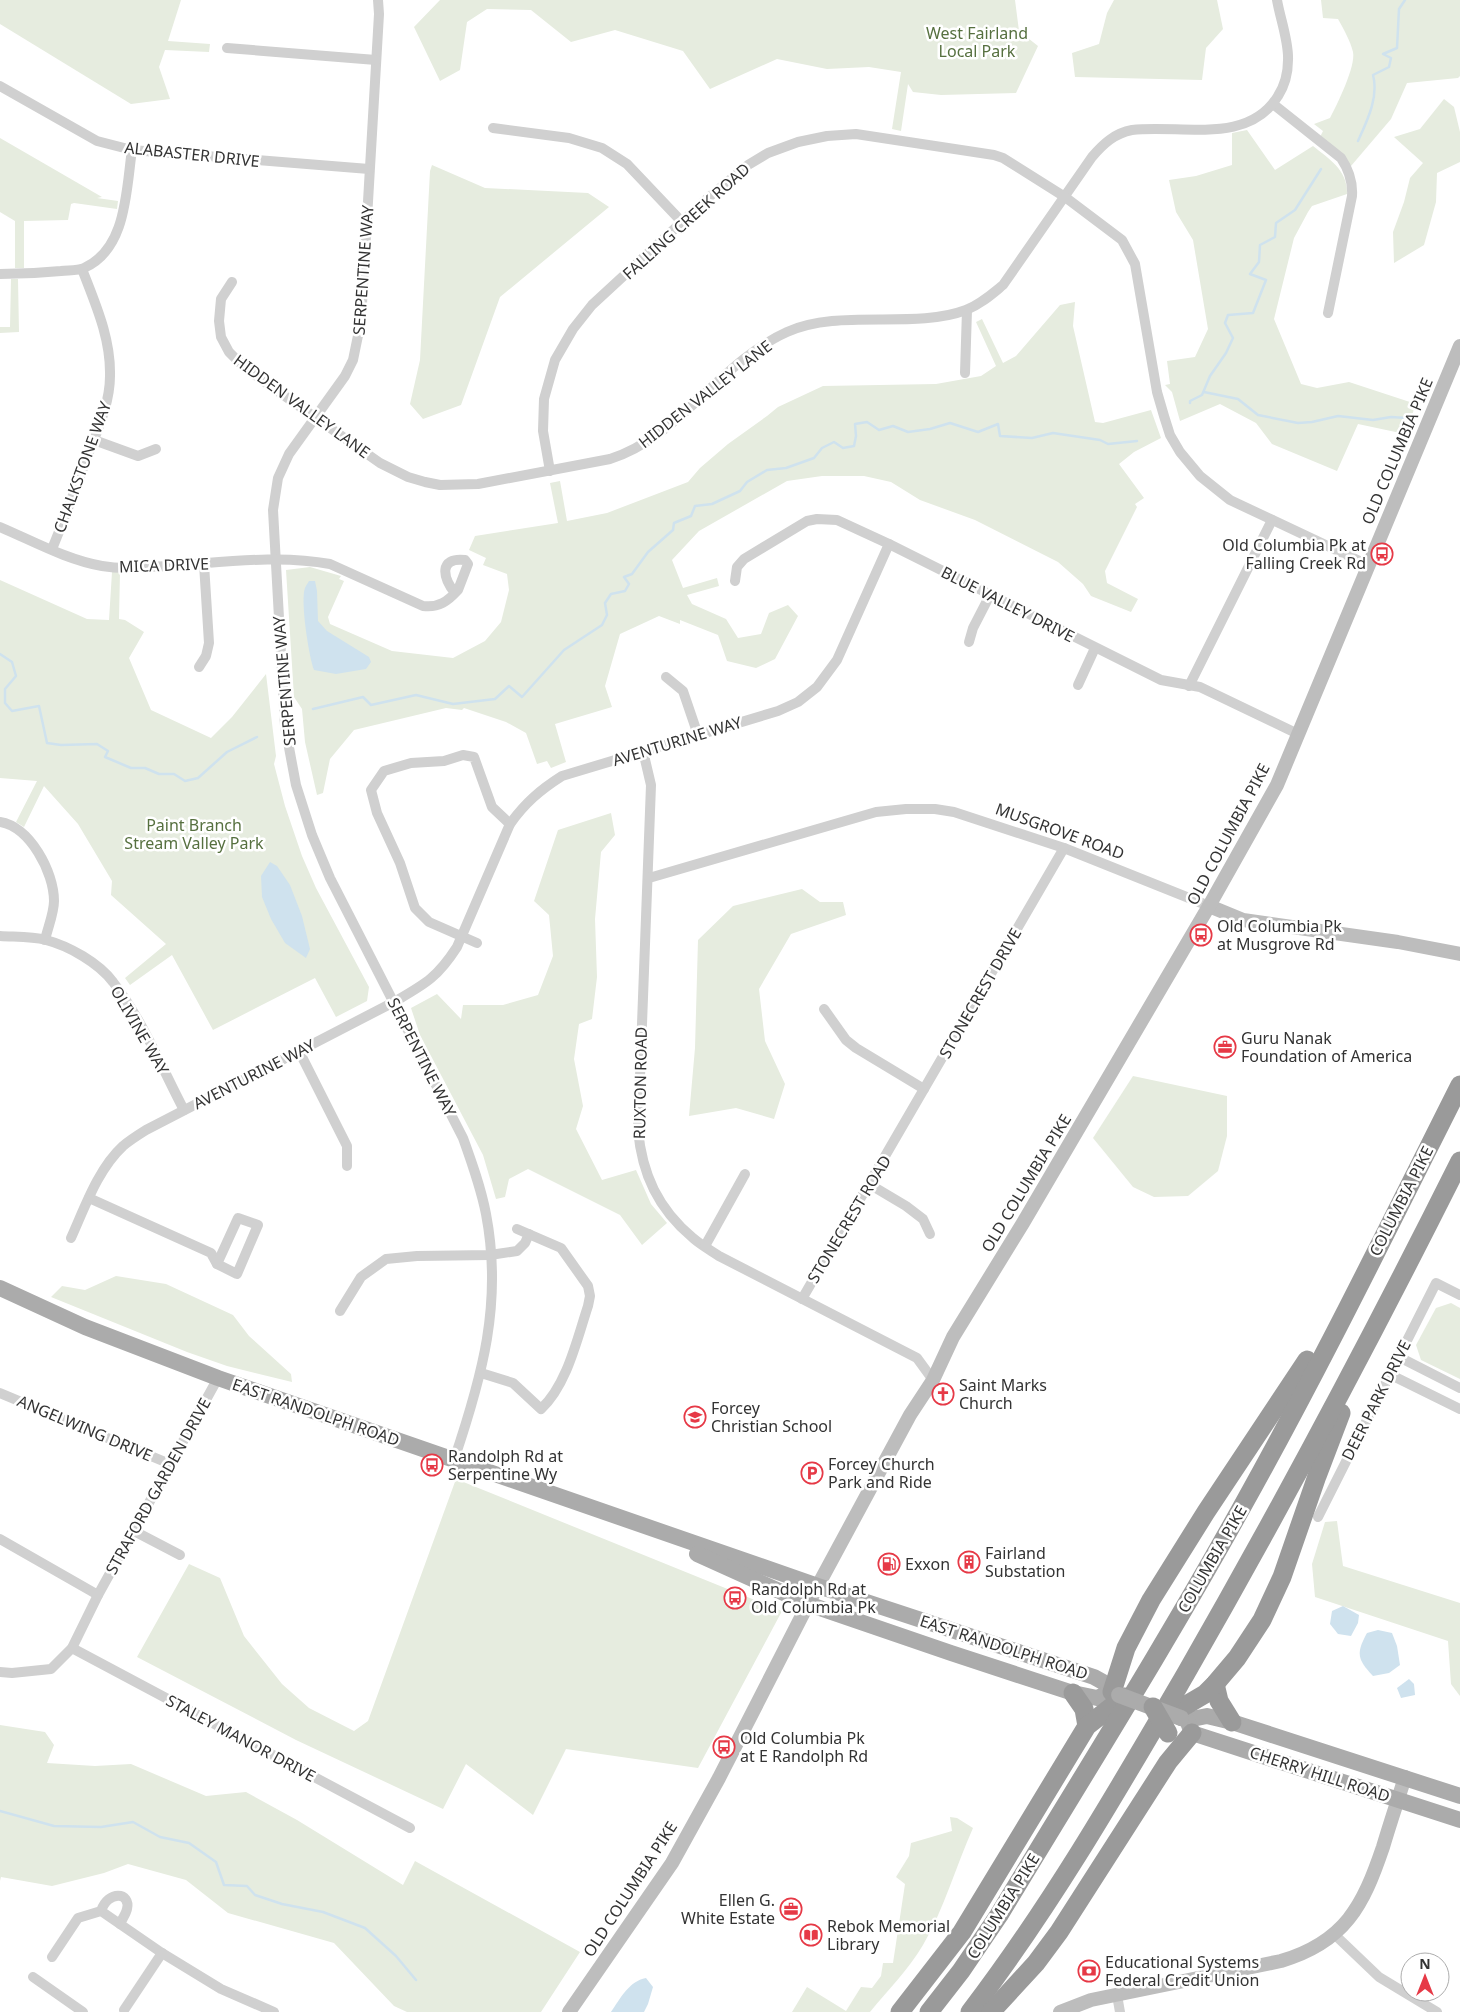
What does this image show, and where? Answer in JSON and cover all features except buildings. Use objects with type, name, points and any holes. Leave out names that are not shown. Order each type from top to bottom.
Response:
[{"type":"highway","name":"COLUMBIA PIKE","points":[[929,2012],[967,1963],[1000,1915],[1211,1562],[1245,1502],[1460,1086]]},
{"type":"highway","name":"COLUMBIA PIKE","points":[[970,2012],[996,1978],[1074,1861],[1143,1747],[1273,1520],[1371,1338],[1460,1161]]},
{"type":"highway","points":[[900,2012],[962,1932],[1087,1726],[1118,1697],[1126,1648],[1151,1600],[1206,1512],[1250,1448],[1370,1263]]},
{"type":"highway","points":[[991,2012],[1036,1963],[1059,1932],[1168,1762],[1172,1744],[1182,1720],[1215,1684],[1249,1641],[1262,1620],[1273,1599],[1317,1476],[1371,1338]]},
{"type":"highway","points":[[1215,1684],[1219,1701],[1232,1722]]},
{"type":"highway","points":[[1073,1693],[1084,1709],[1087,1726]]},
{"type":"highway","points":[[1153,1708],[1182,1720]]},
{"type":"main road","name":"OLD COLUMBIA PIKE","points":[[569,2012],[672,1863],[719,1778],[808,1604],[910,1415],[933,1380],[953,1338],[1023,1224],[1210,906],[1277,785],[1460,346]]},
{"type":"main road","name":"MUSGROVE ROAD","points":[[1210,906],[1243,920],[1398,942],[1460,954]]},
{"type":"main road","name":"EAST RANDOLPH ROAD","points":[[0,1288],[84,1327],[218,1378],[818,1586],[1094,1677],[1103,1682],[1118,1697]]},
{"type":"main road","name":"EAST RANDOLPH ROAD","points":[[637,1524],[711,1561],[808,1604],[1073,1693],[1097,1698],[1118,1697]]},
{"type":"main road","points":[[1118,1697],[1153,1708]]},
{"type":"main road","name":"CHERRY HILL ROAD","points":[[1182,1720],[1207,1716],[1232,1722],[1460,1796]]},
{"type":"main road","name":"CHERRY HILL ROAD","points":[[1182,1720],[1398,1800],[1460,1820]]},
{"type":"main road","points":[[1060,2012],[1091,2000],[1281,1962],[1307,1952],[1334,1934],[1352,1915],[1368,1890],[1406,1777]]},
{"type":"street","name":"SERPENTINE WAY","points":[[378,0],[379,14],[358,345],[354,360],[345,376],[289,454],[278,478],[273,510],[275,560],[285,726],[296,785],[312,835],[330,878],[463,1138],[474,1169],[486,1215],[492,1303],[490,1327],[475,1398],[454,1460]]},
{"type":"street","name":"HIDDEN VALLEY LANE","points":[[232,282],[222,299],[219,321],[222,336],[229,352],[245,368],[380,463],[408,477],[440,486],[478,484],[610,459],[628,453],[661,430],[758,347],[787,332],[817,323],[945,316],[967,310],[984,301],[1004,285],[1092,157],[1112,138],[1131,130],[1239,126],[1260,117],[1273,104],[1284,88],[1287,78],[1289,58],[1277,0]]},
{"type":"street","points":[[227,48],[376,60]]},
{"type":"street","name":"ALABASTER DRIVE","points":[[0,86],[97,140],[132,150],[369,169]]},
{"type":"street","points":[[1273,104],[1341,158],[1351,178],[1352,196],[1328,313]]},
{"type":"street","points":[[493,128],[569,138],[602,148],[627,164],[682,222]]},
{"type":"street","name":"FALLING CREEK ROAD","points":[[550,471],[543,431],[544,399],[555,360],[573,329],[592,305],[748,164],[768,153],[798,142],[827,136],[856,134],[1004,158],[1065,197],[1122,240],[1135,264],[1157,392],[1170,435],[1180,452],[1200,476],[1230,500],[1368,565]]},
{"type":"street","points":[[0,274],[82,269],[93,263],[108,250],[117,234],[132,150]]},
{"type":"street","name":"CHALKSTONE WAY","points":[[52,549],[108,399],[110,376],[102,321],[82,269]]},
{"type":"street","points":[[965,373],[967,310]]},
{"type":"street","points":[[94,440],[138,456],[156,449]]},
{"type":"street","name":"BLUE VALLEY DRIVE","points":[[735,581],[737,567],[744,559],[807,521],[817,519],[837,520],[890,544],[1161,680],[1200,687],[1298,734]]},
{"type":"street","points":[[1189,686],[1272,520]]},
{"type":"street","name":"MICA DRIVE","points":[[0,527],[81,561],[103,566],[130,568],[275,560],[313,561],[330,564],[423,606],[432,607],[448,600],[455,593]]},
{"type":"street","name":"AVENTURINE WAY","points":[[71,1238],[89,1198],[109,1162],[124,1146],[146,1130],[394,1002],[430,981],[445,965],[462,935],[510,824],[521,808],[540,790],[562,776],[778,711],[798,702],[817,687],[837,660],[890,544]]},
{"type":"street","points":[[198,667],[206,656],[209,643],[204,564]]},
{"type":"street","points":[[969,642],[973,628],[990,595]]},
{"type":"street","points":[[1078,685],[1095,648]]},
{"type":"street","points":[[666,677],[683,691],[698,735]]},
{"type":"street","name":"RUXTON ROAD","points":[[643,751],[651,785],[649,878],[640,1076],[638,1083],[638,1130],[640,1154],[644,1169],[659,1201],[678,1224],[695,1240],[718,1256],[917,1358],[933,1380]]},
{"type":"street","points":[[477,943],[429,922],[415,908],[400,863],[377,813],[371,790],[384,771],[411,764],[444,761],[463,755],[474,757],[492,806],[510,824]]},
{"type":"street","name":"MUSGROVE ROAD","points":[[649,878],[876,812],[906,808],[934,809],[954,812],[1064,848],[1210,906]]},
{"type":"street","points":[[0,822],[16,827],[35,847],[51,878],[54,902],[45,940]]},
{"type":"street","name":"STONECREST DRIVE","points":[[896,1139],[1064,848]]},
{"type":"street","name":"OLIVINE WAY","points":[[0,936],[45,940],[68,947],[85,957],[112,980],[133,1012],[184,1110]]},
{"type":"street","points":[[824,1009],[846,1040],[856,1048],[924,1088]]},
{"type":"street","points":[[299,1051],[347,1146],[347,1166]]},
{"type":"street","name":"STONECREST ROAD","points":[[802,1299],[896,1139]]},
{"type":"street","points":[[705,1246],[745,1174]]},
{"type":"street","points":[[869,1184],[906,1206],[923,1219],[930,1234]]},
{"type":"street","points":[[89,1198],[211,1253],[217,1264],[237,1274],[258,1225],[238,1218],[217,1264]]},
{"type":"street","points":[[481,1373],[513,1383],[541,1409],[560,1385],[588,1306],[590,1296],[588,1286],[561,1248],[516,1229]]},
{"type":"street","points":[[340,1311],[361,1277],[386,1259],[517,1251],[525,1243],[529,1234]]},
{"type":"street","name":"DEER PARK DRIVE","points":[[1318,1517],[1436,1283],[1460,1295]]},
{"type":"street","points":[[1399,1357],[1460,1388]]},
{"type":"street","points":[[1389,1374],[1460,1408]]},
{"type":"street","name":"STRAFORD GARDEN DRIVE","points":[[0,1672],[12,1673],[51,1669],[72,1648],[98,1595],[218,1378]]},
{"type":"street","name":"ANGELWING DRIVE","points":[[0,1393],[170,1464]]},
{"type":"street","points":[[134,1531],[180,1555]]},
{"type":"street","points":[[0,1539],[98,1595]]},
{"type":"street","name":"STALEY MANOR DRIVE","points":[[72,1648],[410,1828]]},
{"type":"street","points":[[101,1911],[109,1898],[117,1895],[124,1898],[128,1903],[127,1911],[120,1924]]},
{"type":"street","points":[[101,1911],[162,1953],[221,1989],[274,2012]]},
{"type":"street","points":[[52,1957],[78,1918],[101,1911]]},
{"type":"street","points":[[1334,1934],[1379,1977],[1437,2012]]},
{"type":"street","points":[[124,2010],[162,1953]]},
{"type":"street","points":[[33,1977],[82,2012]]},
{"type":"street","points":[[1117,1995],[1120,2012]]},
{"type":"green space","points":[[0,0],[181,0],[168,41],[210,44],[209,52],[165,50],[159,67],[170,99],[131,104],[0,24]]},
{"type":"green space","name":"West Fairland Local Park","points":[[440,0],[1015,0],[1019,31],[1038,46],[1016,93],[941,95],[913,92],[908,84],[901,131],[892,129],[901,72],[869,67],[827,69],[777,59],[710,89],[683,51],[615,30],[571,42],[531,10],[487,9],[467,22],[460,70],[440,81],[414,27]]},
{"type":"green space","points":[[1114,0],[1217,0],[1223,29],[1206,48],[1202,80],[1075,77],[1072,53],[1099,44],[1107,13]]},
{"type":"green space","points":[[1321,0],[1460,0],[1460,76],[1458,78],[1407,83],[1391,119],[1351,166],[1320,137],[1323,131],[1314,124],[1330,118],[1345,85],[1353,58],[1353,52],[1347,35],[1338,19],[1323,18]]},
{"type":"green space","points":[[1444,99],[1454,107],[1460,132],[1460,162],[1437,173],[1436,202],[1424,245],[1394,263],[1393,232],[1410,178],[1423,163],[1394,137],[1420,129]]},
{"type":"green space","points":[[1247,130],[1275,170],[1313,146],[1341,172],[1346,186],[1347,194],[1312,206],[1308,212],[1294,238],[1274,319],[1301,384],[1317,388],[1349,382],[1416,404],[1405,434],[1358,424],[1337,471],[1272,444],[1256,423],[1220,404],[1180,421],[1172,392],[1165,385],[1170,384],[1167,361],[1195,357],[1208,329],[1193,240],[1176,212],[1169,180],[1196,176],[1232,165],[1232,133]]},
{"type":"green space","points":[[0,138],[102,197],[97,198],[118,201],[117,209],[74,203],[71,204],[68,220],[24,221],[24,268],[15,268],[15,221],[0,212]]},
{"type":"green space","points":[[432,165],[485,188],[588,193],[609,207],[500,297],[461,405],[423,419],[410,404],[420,360],[430,171]]},
{"type":"green space","points":[[11,279],[18,279],[19,332],[0,333],[0,327],[10,327]]},
{"type":"green space","points":[[1075,302],[1073,326],[1095,422],[1103,423],[1151,410],[1161,438],[1134,452],[1119,464],[1144,498],[1135,504],[1137,507],[1105,571],[1107,583],[1138,599],[1131,612],[1091,596],[1083,584],[1058,562],[975,520],[920,500],[891,482],[864,476],[822,476],[787,481],[699,531],[672,560],[683,588],[717,578],[719,586],[687,595],[692,604],[726,619],[738,638],[761,634],[769,613],[788,605],[798,616],[775,659],[756,668],[727,661],[718,635],[680,620],[680,624],[659,616],[620,634],[605,686],[612,707],[555,724],[566,762],[551,768],[547,761],[537,764],[526,733],[506,722],[464,708],[462,710],[446,708],[354,730],[330,759],[323,793],[317,795],[305,742],[302,709],[294,697],[286,570],[310,567],[341,576],[339,579],[344,581],[328,617],[330,624],[392,651],[453,658],[485,641],[501,622],[509,590],[507,574],[483,565],[486,558],[469,550],[475,536],[558,523],[550,483],[560,481],[567,521],[607,513],[688,482],[700,468],[728,444],[778,407],[823,386],[936,384],[981,376],[996,366],[976,322],[982,319],[1003,363],[1016,356],[1060,305]]},
{"type":"green space","name":"Paint Branch Stream Valley Park","points":[[112,572],[120,572],[119,619],[125,620],[144,632],[129,658],[151,710],[211,738],[232,717],[266,674],[276,756],[274,764],[285,806],[302,856],[316,888],[369,987],[367,1001],[336,1017],[315,978],[213,1030],[172,955],[130,985],[125,978],[166,944],[111,895],[112,881],[78,824],[44,786],[24,827],[16,822],[37,781],[0,778],[0,580],[87,619],[109,620]]},
{"type":"green space","points":[[611,813],[615,835],[601,852],[595,919],[597,977],[592,1019],[579,1024],[574,1059],[583,1106],[576,1129],[602,1180],[636,1170],[651,1204],[667,1223],[642,1245],[620,1215],[528,1169],[509,1179],[505,1197],[496,1199],[483,1155],[420,1035],[411,1008],[437,994],[461,1019],[463,1005],[503,1005],[538,995],[553,956],[549,915],[534,901],[558,830]]},
{"type":"green space","points":[[802,889],[820,902],[843,902],[846,915],[791,934],[759,989],[765,1041],[785,1084],[774,1119],[736,1108],[689,1116],[695,1048],[698,940],[733,906]]},
{"type":"green space","points":[[1133,1076],[1227,1096],[1227,1136],[1218,1171],[1188,1196],[1154,1197],[1133,1187],[1093,1138]]},
{"type":"green space","points":[[116,1276],[166,1284],[233,1315],[249,1336],[291,1374],[292,1382],[227,1366],[187,1352],[51,1297],[62,1286],[85,1290]]},
{"type":"green space","points":[[1451,1303],[1460,1308],[1460,1379],[1421,1360],[1416,1345],[1436,1308]]},
{"type":"green space","points":[[456,1479],[782,1611],[698,1768],[566,1749],[533,1815],[466,1764],[443,1809],[296,1740],[137,1657],[189,1564],[220,1578],[244,1636],[282,1684],[309,1708],[354,1731],[368,1721]]},
{"type":"green space","points":[[1337,1521],[1343,1566],[1460,1603],[1460,1696],[1451,1684],[1448,1641],[1315,1597],[1312,1564],[1325,1522]]},
{"type":"green space","points":[[0,1725],[45,1732],[54,1745],[47,1763],[95,1766],[131,1764],[206,1796],[246,1792],[297,1820],[403,1885],[415,1861],[580,1952],[541,2012],[407,2012],[394,2006],[334,1943],[228,1913],[186,1880],[128,1864],[104,1873],[52,1886],[1,1877],[0,1881]]},
{"type":"green space","points":[[950,1817],[957,1818],[973,1828],[944,1902],[923,1945],[904,1971],[870,2012],[792,2012],[807,1987],[846,2011],[861,1987],[872,1988],[881,1976],[883,1963],[893,1963],[905,1884],[896,1877],[909,1856],[911,1843],[952,1831]]},
{"type":"water","points":[[309,581],[315,581],[318,621],[327,631],[369,657],[371,662],[366,669],[336,674],[314,670],[304,616],[304,594]]},
{"type":"water","points":[[270,862],[277,866],[290,885],[302,916],[310,949],[306,958],[285,943],[271,919],[262,897],[261,876]]},
{"type":"water","points":[[1343,1606],[1359,1615],[1358,1623],[1351,1636],[1338,1634],[1330,1624],[1332,1611]]},
{"type":"water","points":[[1378,1630],[1392,1633],[1397,1646],[1400,1665],[1389,1673],[1373,1676],[1361,1660],[1360,1651],[1367,1633]]},
{"type":"water","points":[[1409,1679],[1414,1684],[1415,1695],[1401,1698],[1397,1688]]},
{"type":"water","points":[[646,1978],[653,1987],[644,2012],[611,2012],[630,1987]]},
{"type":"waterway","points":[[1358,141],[1373,100],[1373,75],[1389,67],[1391,58],[1383,54],[1397,48],[1399,9],[1405,0]]},
{"type":"waterway","points":[[1190,403],[1190,401],[1202,395],[1210,376],[1226,353],[1233,338],[1225,323],[1228,315],[1253,313],[1266,280],[1250,274],[1259,262],[1260,245],[1275,237],[1276,223],[1295,210],[1321,169]]},
{"type":"waterway","points":[[1204,392],[1238,399],[1258,415],[1298,423],[1338,416],[1373,420],[1391,417],[1407,418]]},
{"type":"waterway","points":[[313,709],[363,697],[371,705],[416,695],[453,704],[495,699],[509,686],[522,697],[564,650],[602,625],[607,615],[605,603],[611,594],[625,591],[629,584],[624,577],[632,574],[648,552],[673,530],[674,523],[691,516],[695,506],[712,504],[740,491],[747,482],[767,470],[786,468],[814,458],[822,448],[834,442],[843,448],[854,446],[856,436],[855,424],[867,422],[879,430],[893,426],[908,432],[930,429],[950,423],[978,432],[998,424],[1000,436],[1032,438],[1053,433],[1100,440],[1108,444],[1137,441]]},
{"type":"waterway","points":[[0,654],[12,662],[16,676],[5,689],[5,703],[12,711],[39,706],[47,743],[61,745],[97,744],[108,751],[105,757],[131,768],[145,768],[159,774],[174,774],[185,781],[198,778],[227,752],[257,737]]},
{"type":"waterway","points":[[0,1811],[54,1826],[101,1827],[133,1822],[160,1837],[189,1843],[216,1862],[224,1885],[247,1886],[255,1895],[282,1904],[323,1912],[365,1928],[396,1956],[416,1980]]},
{"type":"place","name":"Old Columbia Pk at Falling Creek Rd","points":[[1382,554]]},
{"type":"place","name":"Old Columbia Pk at Musgrove Rd","points":[[1201,935]]},
{"type":"place","name":"Guru Nanak Foundation of America","points":[[1225,1047]]},
{"type":"place","name":"Saint Marks Church","points":[[943,1394]]},
{"type":"place","name":"Forcey Christian School","points":[[695,1417]]},
{"type":"place","name":"Randolph Rd at Serpentine Wy","points":[[432,1465]]},
{"type":"place","name":"Forcey Church Park and Ride","points":[[812,1473]]},
{"type":"place","name":"Fairland Substation","points":[[969,1562]]},
{"type":"place","name":"Exxon","points":[[889,1564]]},
{"type":"place","name":"Randolph Rd at Old Columbia Pk","points":[[735,1598]]},
{"type":"place","name":"Old Columbia Pk at E Randolph Rd","points":[[724,1747]]},
{"type":"place","name":"Ellen G. White Estate","points":[[791,1909]]},
{"type":"place","name":"Rebok Memorial Library","points":[[811,1935]]},
{"type":"place","name":"Educational Systems Federal Credit Union","points":[[1089,1971]]}]
